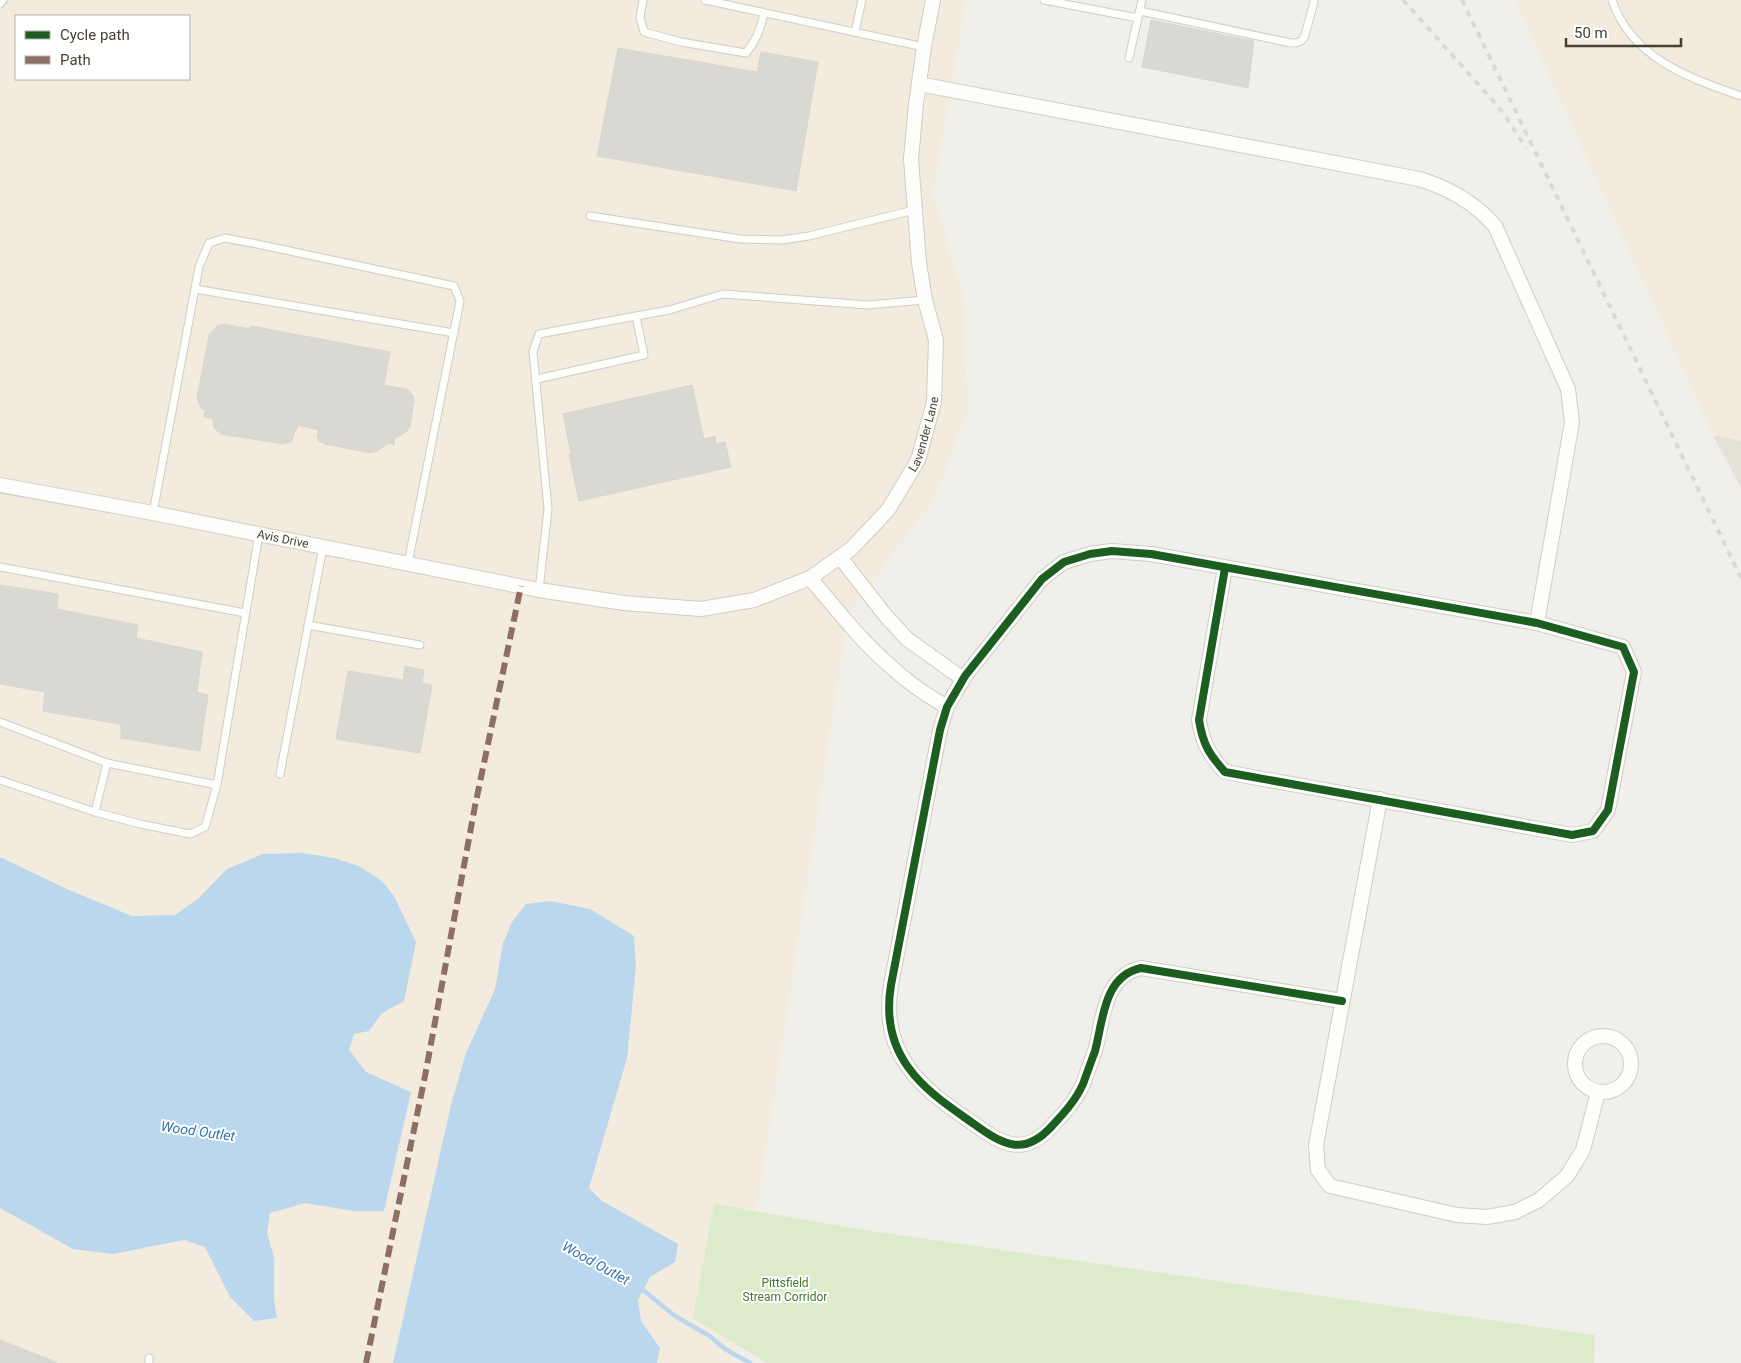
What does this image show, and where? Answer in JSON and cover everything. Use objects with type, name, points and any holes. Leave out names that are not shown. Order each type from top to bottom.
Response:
[{"type":"street","name":"Lavender Lane","points":[[566,593],[624,603],[701,610],[754,600],[810,578],[851,549],[888,510],[918,460],[934,402],[936,340],[924,300],[914,210],[911,159],[924,46],[933,0]]},
{"type":"street","points":[[919,84],[1419,179],[1463,198],[1484,213],[1495,226],[1520,280],[1568,389],[1572,408],[1572,422],[1537,623]]},
{"type":"street","name":"Avis Drive","points":[[0,485],[153,513],[539,590],[566,593]]},
{"type":"street","points":[[1225,568],[1199,720],[1202,740],[1212,758],[1225,772],[1572,835],[1593,831],[1608,810],[1634,672],[1623,647],[1537,623],[1150,554],[1112,551],[1090,554],[1064,562],[1042,579],[963,679],[948,707],[940,730],[888,1002],[889,1025],[896,1047],[908,1068],[930,1091],[995,1139],[1015,1144],[1030,1144],[1046,1134],[1072,1104],[1083,1085],[1095,1051],[1107,999],[1117,982],[1130,970],[1140,968],[1342,1002]]},
{"type":"street","points":[[840,557],[885,615],[907,639],[963,679]]},
{"type":"street","points":[[810,578],[887,664],[925,694],[948,707]]},
{"type":"street","points":[[1380,799],[1316,1145],[1318,1170],[1330,1186],[1457,1215],[1487,1217],[1515,1212],[1539,1200],[1567,1176],[1583,1150],[1598,1092]]},
{"type":"street","points":[[1603,1036],[1620,1042],[1626,1048],[1631,1066],[1629,1075],[1624,1083],[1608,1092],[1598,1092],[1582,1083],[1577,1075],[1575,1066],[1576,1057],[1586,1042],[1603,1036]]},
{"type":"lane","points":[[0,4],[3,0]]},
{"type":"lane","points":[[643,0],[640,17],[644,32],[681,42],[746,53],[754,43],[764,13]]},
{"type":"lane","points":[[705,0],[924,46]]},
{"type":"lane","points":[[855,32],[862,0]]},
{"type":"lane","points":[[1044,0],[1139,14],[1291,44],[1303,40],[1305,35],[1314,1],[1304,0]]},
{"type":"lane","points":[[1129,58],[1142,0]]},
{"type":"lane","points":[[1612,0],[1628,32],[1664,64],[1694,80],[1741,96]]},
{"type":"lane","points":[[590,216],[740,239],[781,240],[809,236],[914,210]]},
{"type":"lane","points":[[153,513],[199,267],[209,243],[226,238],[454,286],[460,301],[408,563]]},
{"type":"lane","points":[[195,289],[454,333]]},
{"type":"lane","points":[[539,590],[548,509],[533,352],[539,334],[668,310],[722,294],[868,305],[924,300]]},
{"type":"lane","points":[[537,379],[644,356],[636,316]]},
{"type":"lane","points":[[0,780],[96,812],[140,824],[190,834],[205,827],[217,785],[259,534]]},
{"type":"lane","points":[[280,774],[323,547]]},
{"type":"lane","points":[[0,568],[245,613]]},
{"type":"lane","points":[[308,625],[420,645]]},
{"type":"lane","points":[[0,722],[107,763],[217,785]]},
{"type":"lane","points":[[96,812],[107,763]]},
{"type":"shaded area","points":[[0,0],[966,0],[933,192],[964,301],[967,413],[933,501],[848,614],[733,1363],[0,1363]]},
{"type":"shaded area","points":[[1515,0],[1741,0],[1741,441],[1713,435]]},
{"type":"shaded area","points":[[1713,435],[1741,441],[1741,488]]},
{"type":"green space","name":"Pittsfield Stream Corridor","points":[[714,1204],[870,1231],[1595,1335],[1594,1363],[767,1363],[693,1318]]},
{"type":"water","points":[[302,853],[334,858],[359,866],[382,881],[394,896],[416,942],[404,1001],[382,1013],[369,1031],[354,1034],[349,1050],[366,1072],[411,1092],[384,1211],[354,1211],[305,1203],[270,1213],[267,1232],[274,1258],[274,1299],[277,1318],[254,1321],[230,1297],[205,1247],[184,1240],[113,1254],[73,1249],[0,1208],[0,857],[69,890],[132,916],[175,915],[198,899],[227,869],[263,854]]},
{"type":"water","points":[[550,901],[590,909],[634,936],[636,967],[627,1058],[589,1188],[602,1201],[678,1244],[675,1262],[650,1277],[638,1300],[641,1321],[660,1348],[657,1363],[393,1363],[451,1105],[466,1053],[495,989],[503,943],[512,922],[526,904]]},
{"type":"building","points":[[1151,20],[1254,41],[1248,88],[1142,67]]},
{"type":"building","points":[[618,48],[757,72],[761,52],[818,62],[796,191],[597,156]]},
{"type":"building","points":[[223,324],[250,329],[251,326],[390,352],[384,385],[407,389],[413,395],[410,426],[406,432],[395,438],[394,445],[389,443],[371,453],[325,444],[319,441],[317,437],[319,430],[298,425],[291,442],[283,444],[221,434],[214,428],[213,418],[204,417],[205,410],[201,408],[197,398],[209,335],[217,326]]},
{"type":"building","points":[[692,385],[704,439],[715,436],[716,444],[725,442],[731,467],[579,501],[563,414]]},
{"type":"building","points":[[0,585],[58,594],[57,609],[138,625],[136,638],[202,652],[197,692],[208,695],[200,751],[121,738],[121,724],[43,711],[45,692],[0,684]]},
{"type":"building","points":[[405,666],[424,670],[422,683],[432,685],[420,753],[336,739],[348,671],[403,680]]},
{"type":"building","points":[[0,1340],[56,1362],[56,1363],[0,1363]]},
{"type":"waterway","name":"Wood Outlet","points":[[638,1286],[675,1316],[750,1363]]},
{"type":"railway","points":[[1403,0],[1495,103],[1526,148]]},
{"type":"railway","points":[[1462,0],[1741,578]]},
{"type":"marked path","points":[[366,1363],[425,1076],[475,806],[521,586]]},
{"type":"cycle path","points":[[1225,568],[1199,720],[1202,736],[1208,749],[1225,772],[1572,835],[1593,831],[1608,810],[1634,672],[1623,647],[1537,623],[1151,554],[1112,551],[1090,554],[1064,562],[1042,579],[965,676],[947,707],[940,730],[891,985],[889,1018],[893,1038],[908,1067],[922,1084],[938,1098],[994,1138],[1004,1142],[1023,1145],[1042,1136],[1077,1095],[1095,1051],[1103,1014],[1112,990],[1119,980],[1128,973],[1141,968],[1342,1001]]}]
